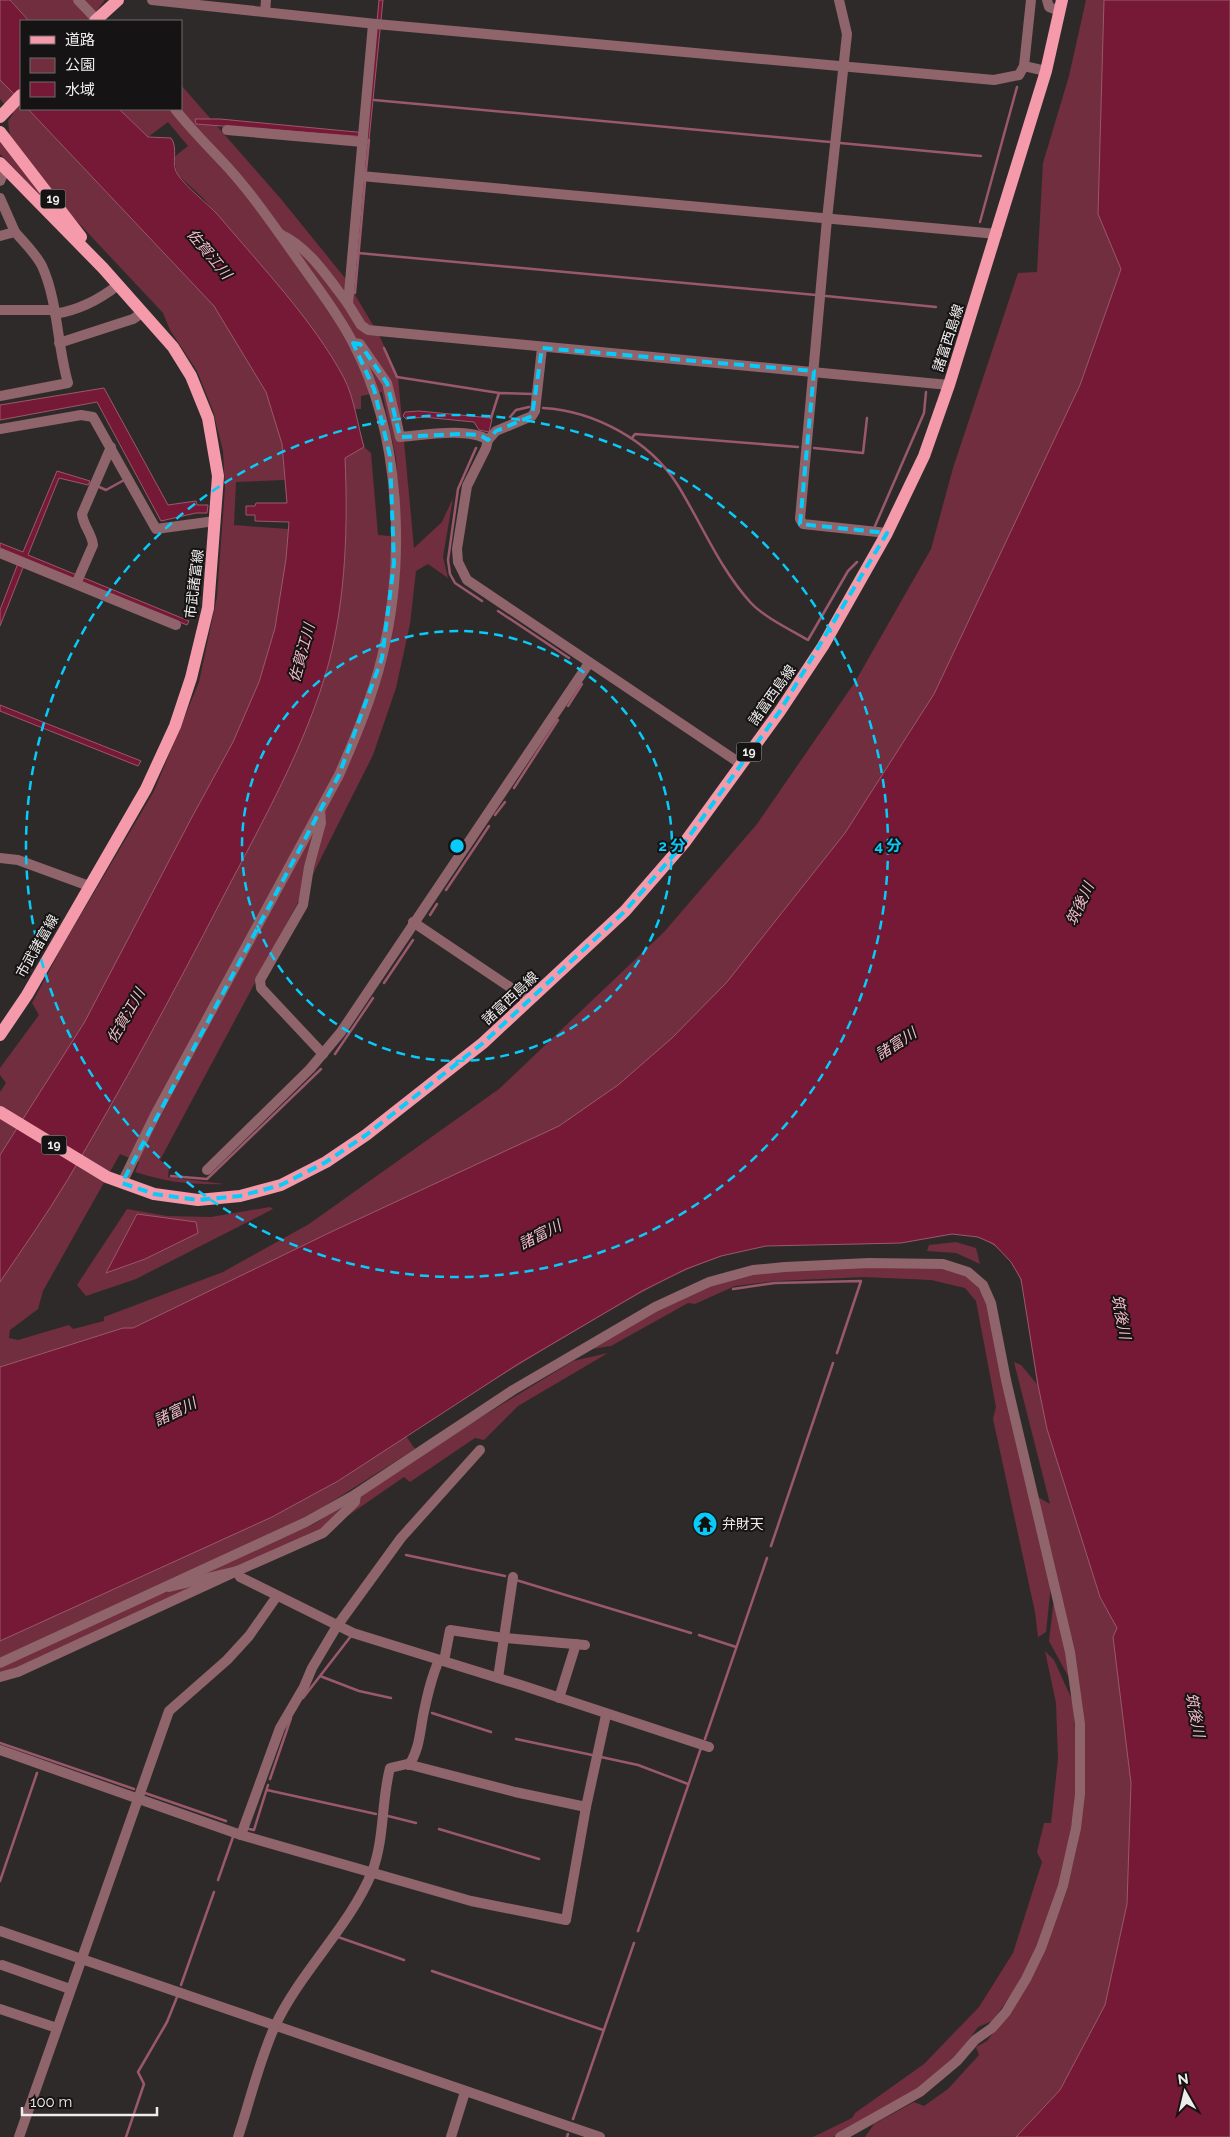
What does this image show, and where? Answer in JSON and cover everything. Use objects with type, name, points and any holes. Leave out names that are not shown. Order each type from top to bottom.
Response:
[{"type":"main road","points":[[93,14],[118,0]]},
{"type":"main road","name":"諸富西島線","points":[[0,1112],[108,1178],[154,1194],[198,1200],[240,1196],[281,1185],[326,1162],[366,1135],[483,1043],[626,911],[685,842],[780,711],[822,646],[887,533],[924,456],[949,385],[1046,71],[1061,6]]},
{"type":"main road","points":[[0,116],[20,96]]},
{"type":"main road","name":"19","points":[[0,132],[66,216],[103,268]]},
{"type":"main road","name":"市武諸富線","points":[[0,1035],[27,995],[146,789],[175,726],[191,678],[208,608],[218,476],[208,418],[187,369],[173,347],[103,268],[2,166]]},
{"type":"street","points":[[78,0],[93,14]]},
{"type":"street","points":[[152,0],[377,24],[994,80],[1019,75],[1024,66],[1030,0]]},
{"type":"street","points":[[264,12],[266,0]]},
{"type":"street","points":[[839,0],[847,34],[827,219],[801,522],[803,524],[887,533]]},
{"type":"street","points":[[1047,0],[1050,6],[1061,6]]},
{"type":"street","points":[[348,304],[377,24]]},
{"type":"street","points":[[1024,66],[1046,71]]},
{"type":"street","points":[[122,1183],[155,1115],[339,775],[365,712],[382,658],[393,596],[395,534],[390,456],[374,389],[353,342],[279,233],[221,160],[199,140],[176,110]]},
{"type":"street","points":[[227,130],[364,137]]},
{"type":"street","points":[[0,182],[2,166]]},
{"type":"street","points":[[361,176],[997,234]]},
{"type":"street","points":[[0,198],[16,232],[41,265],[55,312],[59,343],[68,383],[0,396]]},
{"type":"street","points":[[0,236],[16,232]]},
{"type":"street","points":[[279,233],[295,240],[326,275],[361,325],[377,332],[949,385]]},
{"type":"street","points":[[0,310],[72,311],[101,299],[118,285]]},
{"type":"street","points":[[59,343],[132,319],[142,313]]},
{"type":"street","points":[[353,342],[360,344],[387,383],[400,436],[460,434],[480,435],[488,440]]},
{"type":"street","points":[[542,348],[535,411],[532,416],[496,431],[488,440],[486,448],[467,486],[457,550],[461,572],[467,580],[741,764]]},
{"type":"street","points":[[0,428],[88,415],[97,422],[156,529],[215,521]]},
{"type":"street","points":[[77,581],[93,545],[83,522],[82,514],[111,447]]},
{"type":"street","points":[[0,553],[77,581],[176,625]]},
{"type":"street","points":[[207,1170],[323,1054],[341,1032],[413,922],[589,663]]},
{"type":"street","points":[[320,810],[321,823],[309,866],[303,905],[260,980],[261,988],[323,1054]]},
{"type":"street","points":[[0,858],[18,860],[89,886]]},
{"type":"street","points":[[413,922],[529,1000]]},
{"type":"street","points":[[0,1663],[306,1522],[356,1494],[512,1390],[654,1307],[708,1282],[753,1270],[785,1266],[924,1262],[956,1267],[968,1272],[983,1285],[991,1304],[1006,1380],[1070,1652],[1080,1724],[1080,1794],[1076,1828],[1063,1886],[1041,1948],[1026,1979],[1006,2012],[992,2028],[975,2040],[957,2061],[920,2092],[840,2137]]},
{"type":"street","points":[[241,1835],[280,1728],[337,1626],[401,1538],[480,1450]]},
{"type":"street","points":[[0,1677],[18,1672],[236,1571],[323,1533],[354,1502],[356,1494]]},
{"type":"street","points":[[161,1588],[176,1587],[236,1571]]},
{"type":"street","points":[[236,1571],[240,1577],[337,1626],[709,1747]]},
{"type":"street","points":[[498,1678],[513,1577]]},
{"type":"street","points":[[20,2137],[70,1989],[169,1711],[227,1660],[249,1636],[277,1596]]},
{"type":"street","points":[[409,1765],[416,1755],[428,1697],[442,1660],[450,1630],[504,1638],[581,1645],[559,1698]]},
{"type":"street","points":[[0,1750],[241,1835],[372,1871],[471,1901],[566,1920],[586,1806],[606,1715]]},
{"type":"street","points":[[238,2137],[276,2026],[360,1895],[372,1871],[383,1829],[383,1804],[390,1768],[409,1765],[515,1792],[586,1806]]},
{"type":"street","points":[[0,1931],[593,2136]]},
{"type":"street","points":[[2,1965],[70,1989]]},
{"type":"street","points":[[0,2009],[57,2028]]},
{"type":"street","points":[[450,2137],[466,2092]]},
{"type":"highlighted area","points":[[353,343],[360,344],[387,383],[400,437],[460,434],[480,435],[488,440],[496,431],[532,416],[542,348],[814,371],[800,524],[887,533],[780,711],[685,842],[625,911],[483,1043],[366,1135],[326,1162],[281,1185],[240,1196],[198,1200],[154,1194],[122,1183],[339,775],[382,658],[394,563],[390,456],[374,389]]},
{"type":"green space","points":[[10,0],[105,0],[90,20],[28,20]]},
{"type":"green space","points":[[1086,0],[1130,0],[1121,269],[1080,385],[926,752],[707,1013],[563,1133],[146,1328],[0,1374],[0,1270],[251,827],[319,340],[278,286],[204,199],[177,174],[174,157],[188,146],[168,122],[148,137],[120,110],[182,110],[182,86],[281,199],[345,278],[380,337],[398,377],[414,548],[442,522],[453,498],[443,557],[448,578],[428,564],[416,571],[410,624],[396,688],[373,755],[310,880],[160,1160],[169,1168],[168,1177],[224,1184],[179,1182],[135,1172],[139,1162],[120,1154],[43,1291],[38,1309],[10,1330],[9,1338],[18,1340],[69,1325],[73,1329],[104,1321],[104,1317],[223,1272],[309,1224],[499,1089],[664,932],[757,824],[855,682],[931,549],[953,468],[1018,273],[1037,272],[1043,163],[1069,76]],"holes":[[[382,392],[396,458],[401,537],[378,535],[371,453],[364,447],[353,409],[361,409],[361,396]]]},
{"type":"green space","points":[[0,80],[20,100],[20,110],[29,110],[214,306],[266,392],[282,444],[285,480],[236,482],[234,525],[288,529],[299,533],[264,710],[0,1172],[0,1092],[6,1083],[0,1075],[0,1068],[39,1015],[32,1003],[63,945],[154,791],[199,682],[217,597],[225,487],[223,451],[213,411],[197,371],[170,330],[163,313],[73,217],[10,137],[8,121],[13,114],[0,99]]},
{"type":"green space","points":[[0,142],[54,210],[0,154]]},
{"type":"green space","points":[[270,1207],[273,1209],[136,1279],[86,1296],[77,1285],[127,1209],[167,1216],[211,1217]]},
{"type":"green space","points":[[944,1229],[991,1235],[1033,1283],[1117,1620],[1138,1865],[1112,2008],[1031,2137],[865,2137],[874,2124],[914,2102],[924,2106],[948,2089],[979,2055],[976,2047],[987,2041],[1022,1995],[1043,1952],[1067,1891],[1078,1842],[1084,1725],[1038,1497],[1050,1504],[1014,1362],[1021,1365],[1037,1384],[1024,1292],[1020,1279],[1007,1258],[988,1242],[965,1234],[952,1234],[900,1243],[769,1245],[740,1251],[695,1266],[652,1287],[543,1350],[406,1436],[415,1449],[306,1518],[0,1658],[0,1633],[713,1246]]},
{"type":"green space","points":[[956,1242],[976,1248],[980,1264],[956,1253],[927,1251],[929,1245]]},
{"type":"green space","points":[[926,1264],[955,1271],[970,1279],[983,1293],[988,1303],[1051,1585],[1046,1632],[1038,1637],[1035,1612],[993,1419],[996,1407],[976,1301],[965,1288],[931,1280],[864,1277],[776,1281],[735,1286],[695,1304],[688,1303],[611,1346],[585,1350],[692,1290],[733,1276],[783,1269]]},
{"type":"green space","points":[[608,1353],[518,1406],[484,1440],[475,1438],[410,1482],[404,1477],[333,1526],[362,1494],[434,1446],[573,1361]]},
{"type":"green space","points":[[352,1500],[318,1533],[225,1572],[175,1584],[314,1524]]},
{"type":"green space","points":[[212,1581],[0,1675],[0,1668],[158,1594]]},
{"type":"green space","points":[[1054,1598],[1073,1685],[1049,1641]]},
{"type":"green space","points":[[1045,1651],[1054,1660],[1073,1702],[1077,1759],[1074,1811],[1063,1872],[1040,1944],[1019,1985],[992,2021],[978,2027],[954,2060],[921,2087],[843,2132],[833,2137],[813,2137],[852,2118],[855,2113],[924,2064],[979,2007],[1013,1953],[1042,1862],[1037,1852],[1044,1823],[1051,1823],[1058,1759],[1056,1703]]},
{"type":"water","points":[[0,0],[10,0],[28,20],[20,20],[20,100],[0,80]]},
{"type":"water","points":[[379,0],[383,0],[369,140],[367,137],[196,124],[195,119],[220,119],[367,133]]},
{"type":"water","points":[[1104,0],[1230,0],[1230,2137],[1016,2137],[1060,2090],[1105,2005],[1127,1904],[1131,1783],[1113,1637],[1117,1628],[1100,1597],[1047,1429],[1021,1279],[1011,1262],[994,1244],[978,1237],[952,1234],[901,1243],[766,1246],[721,1256],[686,1269],[642,1291],[518,1364],[338,1481],[272,1517],[0,1641],[0,1367],[123,1328],[133,1328],[333,1231],[559,1126],[618,1085],[672,1038],[727,982],[845,833],[934,694],[1080,385],[1121,269],[1098,214]]},
{"type":"water","name":"佐賀江川","points":[[29,110],[120,110],[148,137],[171,138],[178,175],[218,215],[268,273],[302,314],[331,356],[347,386],[364,447],[345,458],[346,535],[335,637],[320,693],[296,753],[252,842],[128,1075],[60,1192],[0,1282],[0,1155],[84,1023],[233,742],[259,682],[275,628],[286,559],[289,522],[255,521],[255,515],[246,515],[246,506],[255,506],[256,503],[287,503],[282,444],[266,392],[214,306]]},
{"type":"water","points":[[104,388],[168,505],[196,501],[197,505],[208,505],[207,513],[196,513],[161,521],[97,402],[0,420],[0,405]]},
{"type":"water","points":[[419,411],[492,419],[489,432],[479,430],[474,422],[423,417],[406,419],[403,416],[405,412]]},
{"type":"water","points":[[57,471],[90,481],[88,485],[59,478],[28,555],[189,621],[187,625],[26,560],[0,626],[0,610],[20,558],[0,550],[0,543],[23,552]]},
{"type":"water","points":[[0,705],[141,761],[138,766],[0,711]]},
{"type":"water","points":[[137,1214],[196,1222],[198,1233],[145,1259],[106,1273]]},
{"type":"waterway","points":[[980,222],[1017,87]]},
{"type":"waterway","points":[[374,100],[830,142]]},
{"type":"waterway","points":[[366,171],[369,140]]},
{"type":"waterway","points":[[840,143],[981,156]]},
{"type":"waterway","points":[[355,293],[365,182]]},
{"type":"waterway","points":[[358,253],[816,295]]},
{"type":"waterway","points":[[826,296],[936,307]]},
{"type":"waterway","points":[[384,348],[397,377],[499,393]]},
{"type":"waterway","points":[[875,526],[924,413],[926,392]]},
{"type":"waterway","points":[[491,418],[499,393],[533,394]]},
{"type":"waterway","points":[[510,417],[516,410],[529,407]]},
{"type":"waterway","points":[[543,408],[562,410],[600,422],[636,441],[651,454],[677,484],[720,561],[751,603],[770,618],[808,640],[848,571],[857,562]]},
{"type":"waterway","points":[[814,448],[863,453],[867,418]]},
{"type":"waterway","points":[[632,438],[635,434],[798,447]]},
{"type":"waterway","points":[[476,448],[458,489],[448,560],[450,574],[455,583],[482,601]]},
{"type":"waterway","points":[[97,486],[106,490],[126,479]]},
{"type":"waterway","points":[[498,611],[569,658]]},
{"type":"waterway","points":[[568,706],[582,684]]},
{"type":"waterway","points":[[514,788],[558,720]]},
{"type":"waterway","points":[[495,815],[505,802]]},
{"type":"waterway","points":[[446,890],[489,826]]},
{"type":"waterway","points":[[430,915],[437,904]]},
{"type":"waterway","points":[[384,983],[413,940]]},
{"type":"waterway","points":[[335,1054],[373,998]]},
{"type":"waterway","points":[[171,1176],[207,1179],[321,1069]]},
{"type":"waterway","points":[[733,1289],[775,1283],[861,1281],[837,1353]]},
{"type":"waterway","points":[[771,1546],[833,1363]]},
{"type":"waterway","points":[[406,1555],[505,1576]]},
{"type":"waterway","points":[[705,1739],[767,1558]]},
{"type":"waterway","points":[[516,1580],[691,1633]]},
{"type":"waterway","points":[[699,1635],[736,1647]]},
{"type":"waterway","points":[[303,1698],[351,1636]]},
{"type":"waterway","points":[[320,1676],[359,1691],[391,1698]]},
{"type":"waterway","points":[[432,1713],[491,1732]]},
{"type":"waterway","points":[[270,1779],[291,1718]]},
{"type":"waterway","points":[[516,1739],[592,1755]]},
{"type":"waterway","points":[[0,1743],[134,1789]]},
{"type":"waterway","points":[[638,1931],[701,1748]]},
{"type":"waterway","points":[[601,1757],[638,1765],[688,1784]]},
{"type":"waterway","points":[[0,1881],[37,1773]]},
{"type":"waterway","points":[[249,1829],[254,1830],[268,1785]]},
{"type":"waterway","points":[[267,1790],[376,1814]]},
{"type":"waterway","points":[[145,1793],[226,1821]]},
{"type":"waterway","points":[[388,1816],[416,1823]]},
{"type":"waterway","points":[[439,1829],[539,1859]]},
{"type":"waterway","points":[[218,1880],[233,1837]]},
{"type":"waterway","points":[[181,1985],[214,1892]]},
{"type":"waterway","points":[[338,1937],[404,1960]]},
{"type":"waterway","points":[[573,2119],[634,1943]]},
{"type":"waterway","points":[[432,1971],[603,2030]]},
{"type":"waterway","points":[[126,2137],[144,2084],[138,2072],[167,2022],[177,1997]]},
{"type":"place","name":"弁財天","points":[[705,1524]]},
{"type":"water label","name":"筑後川","points":[[1080,904]]},
{"type":"water label","name":"諸富川","points":[[896,1044]]},
{"type":"water label","name":"諸富川","points":[[540,1235]]},
{"type":"water label","name":"筑後川","points":[[1121,1317]]},
{"type":"water label","name":"諸富川","points":[[175,1412]]},
{"type":"water label","name":"筑後川","points":[[1195,1715]]}]
